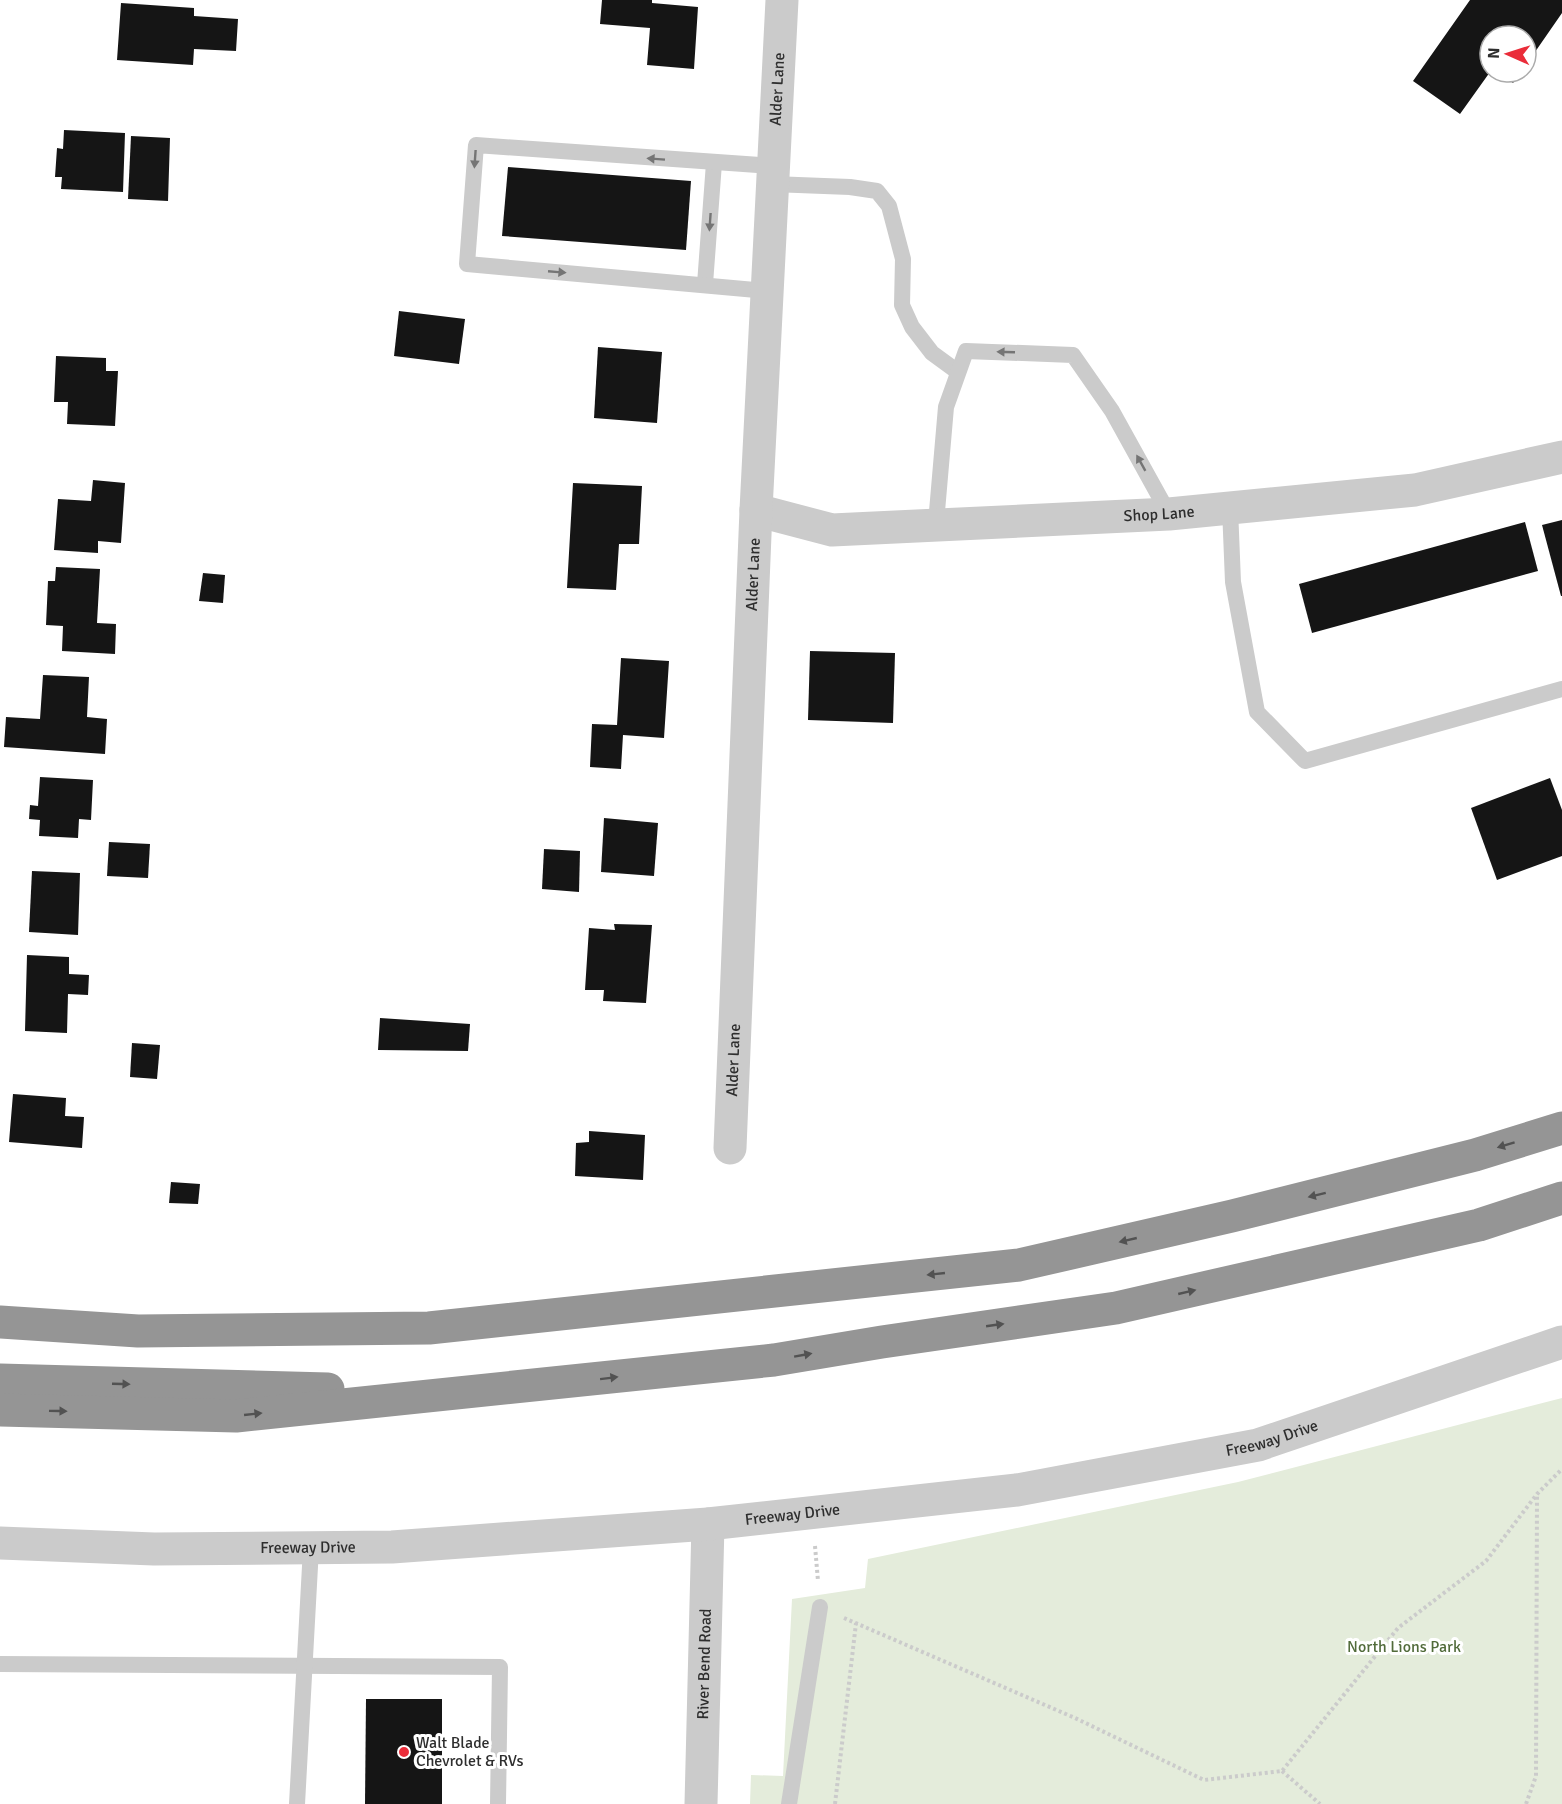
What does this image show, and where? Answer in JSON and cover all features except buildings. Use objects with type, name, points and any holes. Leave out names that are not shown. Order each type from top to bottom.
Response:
[{"type":"highway","points":[[0,1322],[138,1331],[429,1328],[1019,1265],[1232,1216],[1475,1155],[1562,1128]]},
{"type":"highway","points":[[0,1410],[236,1416],[774,1360],[1116,1308],[1479,1225],[1562,1198]]},
{"type":"highway","points":[[0,1380],[341,1389],[551,1385]]},
{"type":"street","name":"Alder Lane","points":[[730,1148],[756,510],[782,0]]},
{"type":"street","name":"Shop Lane","points":[[756,510],[832,530],[936,523],[1169,514],[1415,490],[1562,457]]},
{"type":"street","name":"Freeway Drive","points":[[0,1544],[154,1549],[392,1547],[708,1524],[1017,1490],[1258,1445],[1562,1342]]},
{"type":"street","name":"River Bend Road","points":[[701,1804],[708,1524]]},
{"type":"lane","points":[[767,291],[467,264],[476,145],[714,163],[773,175],[877,191],[889,206],[903,260],[902,304],[912,327],[932,353],[958,372]]},
{"type":"lane","points":[[705,284],[714,163]]},
{"type":"lane","points":[[936,523],[946,407],[966,351],[1073,355],[1112,411],[1169,514]]},
{"type":"lane","points":[[1230,508],[1233,582],[1257,712],[1305,761],[1562,689]]},
{"type":"lane","points":[[297,1804],[311,1548]]},
{"type":"lane","points":[[789,1804],[820,1607]]},
{"type":"lane","points":[[0,1664],[500,1667],[498,1804]]},
{"type":"path","points":[[812,1513],[820,1607],[1075,1718],[1204,1780],[1282,1771],[1398,1628],[1486,1561],[1537,1494],[1562,1469]]},
{"type":"path","points":[[1526,1804],[1536,1776],[1537,1494]]},
{"type":"path","points":[[835,1804],[856,1623]]},
{"type":"path","points":[[1282,1771],[1320,1804]]},
{"type":"green space","name":"North Lions Park","points":[[1562,1398],[1562,1804],[750,1804],[751,1775],[783,1776],[792,1599],[865,1588],[868,1559],[1238,1482]]},
{"type":"place","name":"Walt Blade Chevrolet & RVs","points":[[404,1752]]}]
